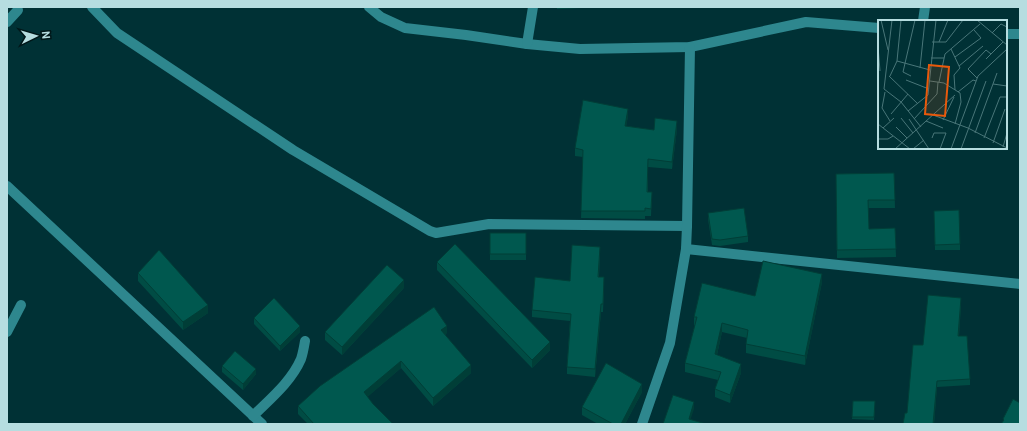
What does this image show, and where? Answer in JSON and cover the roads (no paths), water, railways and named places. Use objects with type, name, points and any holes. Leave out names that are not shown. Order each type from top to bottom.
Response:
[{"type":"street","points":[[92,7],[117,33],[286,146],[430,231],[436,233],[489,224],[687,226]]},
{"type":"street","points":[[369,7],[381,18],[405,28],[527,44],[580,49],[690,47],[806,22],[878,28]]},
{"type":"street","points":[[527,44],[533,7]]},
{"type":"street","points":[[923,20],[925,7]]},
{"type":"street","points":[[7,22],[18,10]]},
{"type":"street","points":[[1007,34],[1020,34]]},
{"type":"street","points":[[642,424],[670,343],[686,249],[690,47]]},
{"type":"street","points":[[7,186],[262,424]]},
{"type":"street","points":[[686,249],[1020,284]]},
{"type":"street","points":[[7,332],[21,305]]},
{"type":"street","points":[[253,416],[285,384],[294,372],[300,361],[305,341]]}]
